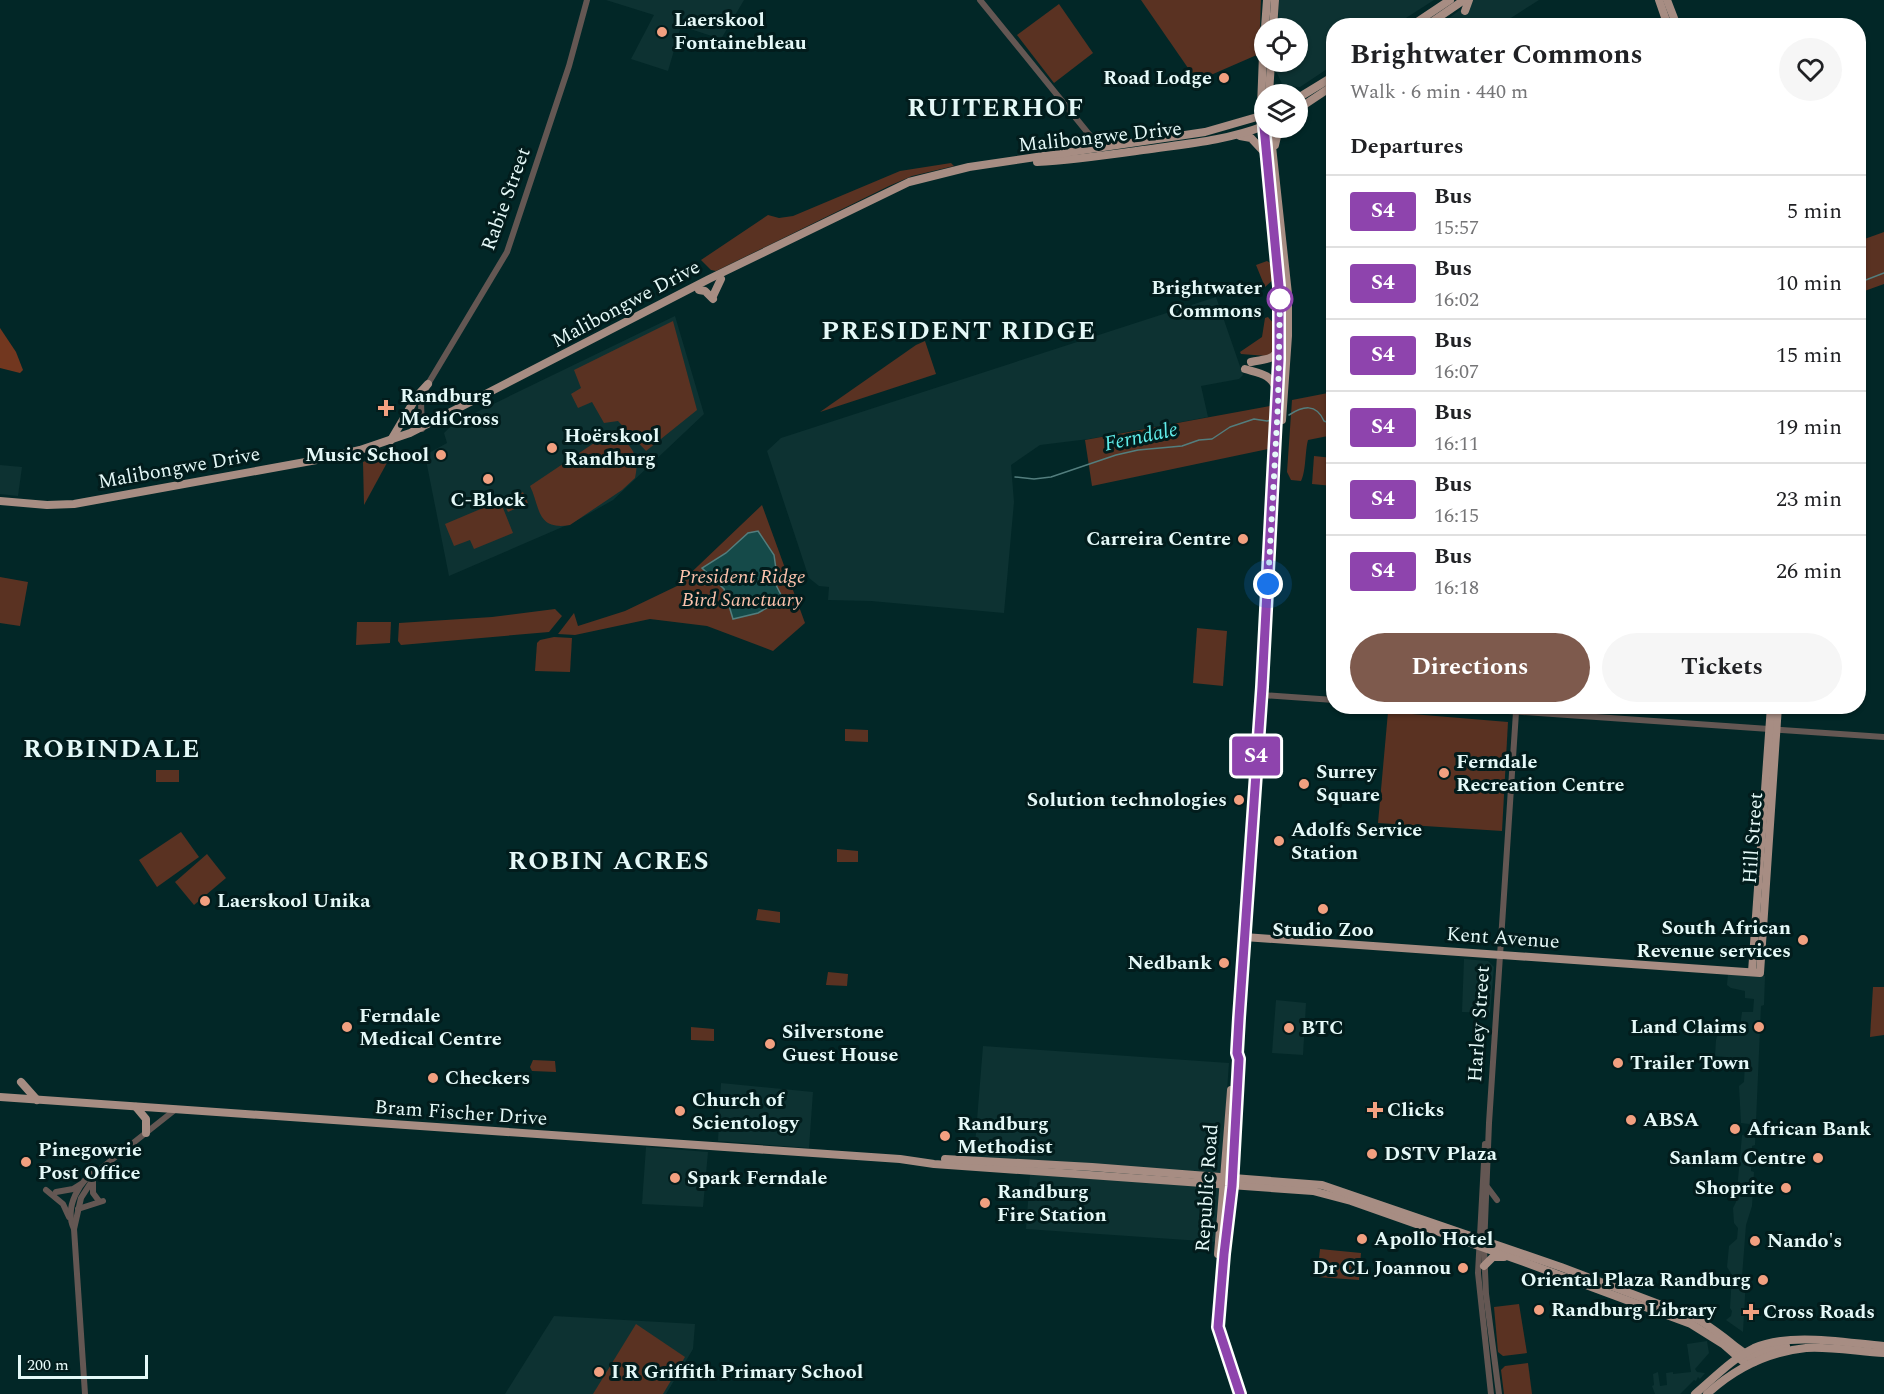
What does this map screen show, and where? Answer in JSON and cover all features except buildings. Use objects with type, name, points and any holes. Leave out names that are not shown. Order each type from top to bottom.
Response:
[{"type":"main road","name":"Republic Road","points":[[1265,18],[1267,0]]},
{"type":"main road","points":[[1274,18],[1275,0]]},
{"type":"main road","points":[[1423,18],[1450,0]]},
{"type":"main road","points":[[1438,18],[1464,0]]},
{"type":"main road","points":[[1450,10],[1465,11],[1469,0]]},
{"type":"main road","points":[[1659,0],[1665,18]]},
{"type":"main road","points":[[1667,0],[1674,18]]},
{"type":"main road","points":[[1308,92],[1326,81]]},
{"type":"main road","points":[[1308,102],[1326,90]]},
{"type":"main road","points":[[1237,124],[1254,111]]},
{"type":"main road","name":"Malibongwe Drive","points":[[1100,153],[1201,133],[1254,119]]},
{"type":"main road","name":"Malibongwe Drive","points":[[0,502],[47,506],[82,503],[360,450],[422,429],[890,190],[917,179],[969,167],[1234,136],[1254,130]]},
{"type":"main road","points":[[1234,136],[1251,138],[1270,154],[1276,138]]},
{"type":"main road","name":"Republic Road","points":[[1268,138],[1286,277],[1288,313],[1272,573],[1268,584]]},
{"type":"main road","name":"Republic Road","points":[[1240,1394],[1218,1327],[1224,1254],[1233,1059],[1237,1053],[1278,404],[1279,286],[1270,154]]},
{"type":"main road","points":[[699,290],[705,291],[713,298],[719,277],[707,271]]},
{"type":"main road","name":"Malibongwe Drive","points":[[0,502],[51,510],[75,507],[343,458],[387,446],[699,290],[719,277]]},
{"type":"main road","points":[[1251,362],[1270,358],[1279,348]]},
{"type":"main road","points":[[1245,369],[1266,375],[1273,381],[1278,404]]},
{"type":"main road","points":[[391,440],[417,396],[428,384]]},
{"type":"main road","name":"Hill Street","points":[[1772,714],[1773,730]]},
{"type":"main road","name":"Hill Street","points":[[1756,972],[1773,730],[1776,714]]},
{"type":"main road","name":"Kent Avenue","points":[[1244,937],[1756,972]]},
{"type":"main road","points":[[21,1082],[37,1100]]},
{"type":"main road","name":"Bram Fischer Drive","points":[[0,1097],[920,1160],[930,1158],[977,1160],[1228,1181],[1322,1185],[1482,1244],[1561,1268],[1694,1317],[1710,1325],[1747,1358]]},
{"type":"main road","points":[[136,1107],[146,1119],[146,1133]]},
{"type":"main road","name":"Bram Fischer Drive","points":[[1482,1244],[1510,1258],[1691,1324],[1747,1358]]},
{"type":"main road","points":[[1484,1266],[1493,1257],[1510,1258]]},
{"type":"main road","points":[[1710,1325],[1743,1346],[1755,1348],[1778,1341],[1884,1346]]},
{"type":"main road","points":[[1723,1344],[1726,1357],[1724,1368]]},
{"type":"main road","points":[[1695,1394],[1724,1368],[1747,1358],[1788,1346],[1884,1353]]},
{"type":"main road","points":[[1707,1394],[1731,1374],[1755,1348]]},
{"type":"street","name":"Rabie Street","points":[[422,429],[421,402],[428,384],[507,252],[569,66],[587,0]]},
{"type":"street","points":[[980,0],[1100,153]]},
{"type":"street","points":[[1261,695],[1326,699]]},
{"type":"street","name":"Harley Street","points":[[1482,1244],[1484,1158],[1516,714]]},
{"type":"street","points":[[1545,714],[1884,737]]},
{"type":"street","points":[[56,1192],[74,1189],[177,1109]]},
{"type":"street","name":"Harley Street","points":[[1482,1244],[1487,1185],[1488,1123]]},
{"type":"street","points":[[85,1394],[74,1229],[78,1197],[99,1170]]},
{"type":"street","points":[[78,1209],[101,1201],[92,1191],[93,1180]]},
{"type":"street","points":[[70,1221],[84,1182]]},
{"type":"street","points":[[1487,1185],[1497,1200]]},
{"type":"street","points":[[46,1190],[63,1204],[74,1229]]},
{"type":"street","points":[[1482,1244],[1498,1394]]},
{"type":"street","points":[[1482,1244],[1479,1294],[1491,1394]]},
{"type":"shaded area","name":"Laerskool Fontainebleau","points":[[606,0],[744,0],[721,39],[681,26],[668,71],[631,59],[654,15]]},
{"type":"shaded area","points":[[1279,0],[1434,0],[1406,18],[1326,18],[1326,70],[1304,84],[1282,84],[1276,72],[1308,72],[1308,18],[1278,18]]},
{"type":"shaded area","points":[[1460,0],[1539,0],[1511,18],[1449,18],[1464,7]]},
{"type":"shaded area","points":[[1216,297],[1243,375],[1239,379],[1201,386],[1208,417],[1089,439],[1040,445],[1011,465],[1014,502],[1004,613],[871,601],[828,600],[829,587],[819,586],[809,578],[767,451],[781,438]]},
{"type":"shaded area","name":"Hoërskool Randburg","points":[[675,316],[704,414],[613,500],[574,522],[449,576],[425,455],[447,443],[444,433],[454,423]]},
{"type":"shaded area","points":[[0,328],[16,352],[23,370],[20,373],[0,368]]},
{"type":"shaded area","points":[[0,465],[22,467],[18,496],[0,494]]},
{"type":"shaded area","points":[[758,531],[774,555],[777,576],[775,583],[783,599],[758,613],[733,619],[724,589],[702,568],[726,553],[748,533]]},
{"type":"shaded area","points":[[1464,959],[1488,961],[1494,967],[1490,1013],[1462,1012]]},
{"type":"shaded area","points":[[1728,973],[1765,976],[1764,1005],[1761,1006],[1755,1145],[1752,1146],[1751,1171],[1754,1172],[1752,1206],[1746,1225],[1742,1277],[1746,1278],[1743,1332],[1726,1320],[1731,1316],[1732,1311],[1730,1308],[1732,1275],[1727,1267],[1729,1246],[1737,1239],[1738,1228],[1734,1223],[1733,1208],[1736,1202],[1742,1135],[1749,1136],[1749,1124],[1741,1123],[1739,1086],[1744,1082],[1745,1062],[1715,1056],[1720,1025],[1740,1027],[1742,1012],[1753,1012],[1754,999],[1745,998],[1745,991],[1727,985]]},
{"type":"shaded area","name":"BTC","points":[[1276,1000],[1306,1003],[1303,1055],[1272,1053]]},
{"type":"shaded area","points":[[983,1046],[1229,1063],[1216,1242],[1026,1229],[1031,1161],[974,1157]]},
{"type":"shaded area","points":[[721,1083],[813,1092],[809,1148],[718,1141]]},
{"type":"shaded area","name":"Spark Ferndale","points":[[646,1147],[708,1152],[703,1207],[642,1204]]},
{"type":"shaded area","name":"I R Griffith Primary School","points":[[554,1316],[695,1324],[693,1349],[666,1394],[505,1394]]},
{"type":"shaded area","points":[[1707,1341],[1709,1353],[1695,1369],[1697,1372],[1705,1373],[1700,1379],[1698,1377],[1696,1381],[1694,1380],[1680,1394],[1655,1394],[1652,1386],[1654,1385],[1653,1374],[1658,1372],[1660,1386],[1667,1385],[1666,1373],[1691,1372],[1687,1344]]},
{"type":"green space","points":[[1141,0],[1261,0],[1260,18],[1254,18],[1254,56],[1197,81]]},
{"type":"green space","points":[[1059,4],[1093,53],[1054,83],[1017,35]]},
{"type":"green space","points":[[951,163],[954,166],[912,176],[889,186],[716,271],[711,270],[701,260],[768,215],[779,218],[793,216],[900,171]]},
{"type":"green space","points":[[1884,232],[1884,284],[1866,290],[1866,238]]},
{"type":"green space","points":[[1267,261],[1273,265],[1274,279],[1265,287],[1256,265]]},
{"type":"green space","points":[[1268,317],[1274,324],[1275,350],[1267,356],[1241,354],[1240,352],[1262,337],[1265,318]]},
{"type":"green space","points":[[673,321],[697,410],[646,451],[618,421],[604,423],[592,402],[578,408],[571,394],[581,388],[574,370]]},
{"type":"green space","points":[[925,341],[936,374],[820,412],[916,345]]},
{"type":"green space","points":[[1326,393],[1326,436],[1308,440],[1301,481],[1291,480],[1287,472],[1292,400]]},
{"type":"green space","points":[[1270,406],[1268,449],[1092,486],[1085,440]]},
{"type":"green space","points":[[609,433],[612,438],[619,440],[621,438],[633,451],[636,460],[635,478],[622,490],[570,525],[559,526],[545,521],[530,486]]},
{"type":"green space","points":[[395,448],[364,505],[363,462]]},
{"type":"green space","points":[[1314,456],[1326,457],[1326,485],[1312,484]]},
{"type":"green space","points":[[523,492],[528,503],[508,512],[503,502]]},
{"type":"green space","points":[[501,503],[513,533],[474,549],[470,540],[454,546],[445,524],[490,505]]},
{"type":"green space","name":"President Ridge Bird Sanctuary","points":[[762,505],[805,623],[773,651],[707,626],[650,619],[575,635],[558,634],[574,613],[578,626],[625,611],[677,586]]},
{"type":"green space","points":[[0,577],[28,582],[20,626],[0,623]]},
{"type":"green space","points":[[555,609],[562,616],[549,632],[401,645],[398,641],[399,623],[492,617]]},
{"type":"green space","points":[[357,622],[391,622],[390,643],[356,645]]},
{"type":"green space","points":[[1197,628],[1227,631],[1223,686],[1193,683]]},
{"type":"green space","points":[[554,637],[572,638],[570,672],[535,671],[537,643],[540,640]]},
{"type":"green space","name":"Ferndale Recreation Centre","points":[[1388,714],[1508,722],[1502,831],[1378,823]]},
{"type":"green space","points":[[845,729],[868,730],[868,742],[845,741]]},
{"type":"green space","points":[[156,770],[179,770],[179,782],[156,782]]},
{"type":"green space","points":[[181,832],[199,857],[157,887],[139,860]]},
{"type":"green space","points":[[837,849],[858,851],[858,862],[837,862]]},
{"type":"green space","points":[[207,854],[226,878],[194,905],[175,882]]},
{"type":"green space","points":[[758,909],[780,912],[780,923],[756,920]]},
{"type":"green space","points":[[828,972],[848,974],[847,986],[826,985]]},
{"type":"green space","points":[[1873,987],[1884,987],[1884,1035],[1870,1037]]},
{"type":"green space","points":[[691,1027],[714,1029],[714,1041],[691,1040]]},
{"type":"green space","points":[[533,1060],[555,1061],[556,1072],[532,1071],[530,1067]]},
{"type":"green space","points":[[1320,1249],[1361,1253],[1359,1280],[1317,1277]]},
{"type":"green space","points":[[1519,1304],[1527,1353],[1503,1356],[1498,1352],[1494,1307]]},
{"type":"green space","points":[[636,1324],[685,1357],[663,1394],[593,1394]]},
{"type":"green space","points":[[1528,1363],[1532,1394],[1504,1394],[1501,1370],[1505,1366]]},
{"type":"waterway","name":"Ferndale","points":[[1866,280],[1884,273]]},
{"type":"waterway","name":"Ferndale","points":[[1289,415],[1309,408],[1317,411],[1326,422]]},
{"type":"waterway","name":"Ferndale","points":[[1015,477],[1034,479],[1051,477],[1116,455],[1138,450],[1182,446],[1199,440],[1212,439],[1230,427],[1254,419],[1271,420]]},
{"type":"bus line","name":"S4","points":[[1240,1394],[1218,1327],[1233,1178],[1239,1018],[1251,817],[1262,687],[1268,584],[1267,563],[1278,404],[1280,304],[1265,138]]},
{"type":"place","name":"Laerskool Fontainebleau","points":[[662,32]]},
{"type":"place","name":"Road Lodge","points":[[1224,78]]},
{"type":"place","name":"Brightwater Commons","points":[[1280,299]]},
{"type":"place","name":"Randburg MediCross","points":[[386,408]]},
{"type":"place","name":"Hoërskool Randburg","points":[[552,448]]},
{"type":"place","name":"Music School","points":[[441,455]]},
{"type":"place","name":"C-Block","points":[[488,479]]},
{"type":"place","name":"Carreira Centre","points":[[1243,539]]},
{"type":"place","name":"Ferndale Recreation Centre","points":[[1444,773]]},
{"type":"place","name":"Surrey Square","points":[[1304,784]]},
{"type":"place","name":"Solution technologies","points":[[1239,800]]},
{"type":"place","name":"Adolfs Service Station","points":[[1279,841]]},
{"type":"place","name":"Laerskool Unika","points":[[205,901]]},
{"type":"place","name":"Studio Zoo","points":[[1323,909]]},
{"type":"place","name":"South African Revenue services","points":[[1803,940]]},
{"type":"place","name":"Nedbank","points":[[1224,963]]},
{"type":"place","name":"Ferndale Medical Centre","points":[[347,1027]]},
{"type":"place","name":"Land Claims","points":[[1759,1027]]},
{"type":"place","name":"BTC","points":[[1289,1028]]},
{"type":"place","name":"Silverstone Guest House","points":[[770,1044]]},
{"type":"place","name":"Trailer Town","points":[[1618,1063]]},
{"type":"place","name":"Checkers","points":[[433,1078]]},
{"type":"place","name":"Clicks","points":[[1375,1110]]},
{"type":"place","name":"Church of Scientology","points":[[680,1111]]},
{"type":"place","name":"ABSA","points":[[1631,1120]]},
{"type":"place","name":"African Bank","points":[[1735,1129]]},
{"type":"place","name":"Randburg Methodist","points":[[945,1136]]},
{"type":"place","name":"DSTV Plaza","points":[[1372,1154]]},
{"type":"place","name":"Sanlam Centre","points":[[1818,1158]]},
{"type":"place","name":"Pinegowrie Post Office","points":[[26,1162]]},
{"type":"place","name":"Spark Ferndale","points":[[675,1178]]},
{"type":"place","name":"Shoprite","points":[[1786,1188]]},
{"type":"place","name":"Randburg Fire Station","points":[[985,1203]]},
{"type":"place","name":"Apollo Hotel","points":[[1362,1239]]},
{"type":"place","name":"Nando's","points":[[1755,1241]]},
{"type":"place","name":"Dr CL Joannou","points":[[1463,1268]]},
{"type":"place","name":"Oriental Plaza Randburg","points":[[1763,1280]]},
{"type":"place","name":"Randburg Library","points":[[1539,1310]]},
{"type":"place","name":"Cross Roads","points":[[1751,1312]]},
{"type":"place","name":"I R Griffith Primary School","points":[[599,1372]]},
{"type":"district","name":"RUITERHOF","points":[[996,108]]},
{"type":"district","name":"PRESIDENT RIDGE","points":[[959,331]]},
{"type":"district","name":"ROBINDALE","points":[[112,749]]},
{"type":"district","name":"ROBIN ACRES","points":[[609,861]]},
{"type":"route","points":[[1268,584],[1267,563],[1278,404],[1280,299]]}]
